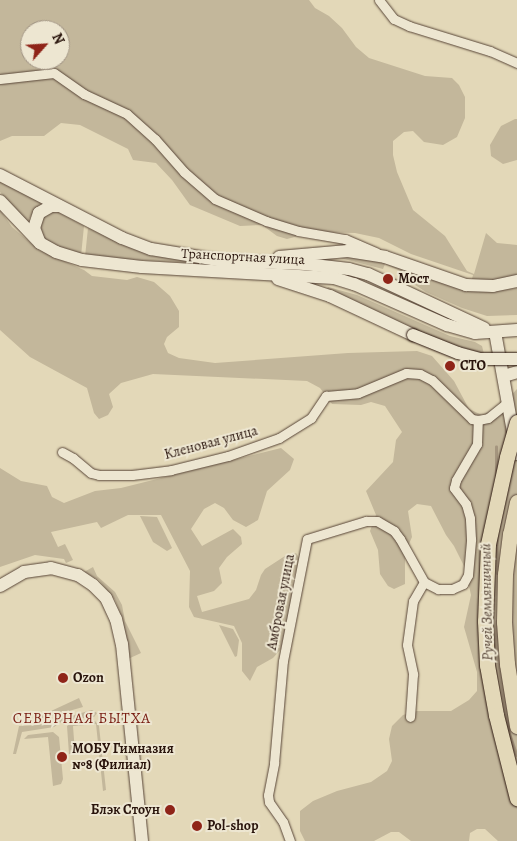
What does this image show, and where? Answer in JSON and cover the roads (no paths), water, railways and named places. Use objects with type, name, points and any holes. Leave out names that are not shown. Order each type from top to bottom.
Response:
[{"type":"main road","name":"Транспортная улица","points":[[0,175],[122,238],[151,249],[252,267]]},
{"type":"main road","name":"Транспортная улица","points":[[0,201],[40,243],[56,252],[90,261],[142,267],[332,266],[359,272],[495,332],[517,330]]},
{"type":"main road","points":[[40,243],[34,228],[37,218],[45,208],[59,206]]},
{"type":"main road","points":[[252,267],[336,250],[385,257],[466,285],[493,286],[517,281]]},
{"type":"main road","points":[[252,267],[330,296],[413,335],[458,353],[480,359],[517,359]]},
{"type":"main road","points":[[495,332],[517,454]]},
{"type":"main road","points":[[504,376],[517,372]]},
{"type":"main road","points":[[517,422],[507,457],[488,544],[485,622],[487,665],[496,715],[517,798]]},
{"type":"main road","points":[[517,502],[510,534],[505,574],[504,622],[507,664],[517,726]]},
{"type":"main road","points":[[0,586],[24,572],[51,568],[78,575],[93,584],[106,598],[116,619],[122,644],[142,841]]},
{"type":"street","points":[[379,0],[394,19],[409,26],[490,51],[517,63]]},
{"type":"street","points":[[0,79],[54,73],[84,94],[128,114],[155,139],[184,172],[216,199],[266,221],[298,231],[345,239],[385,257]]},
{"type":"street","name":"Кленовая улица","points":[[62,452],[73,458],[91,473],[99,475],[132,475],[172,470],[228,456],[279,438],[311,418],[326,396],[358,393],[406,372],[420,374],[432,380],[446,391],[466,416],[478,420]]},
{"type":"street","points":[[410,717],[414,674],[407,645],[413,601],[424,582],[438,589],[452,589],[463,584],[468,576],[472,539],[470,518],[466,504],[454,488],[456,480],[477,444],[478,420],[488,418],[508,402]]},
{"type":"street","name":"Амбровая улица","points":[[290,841],[283,822],[269,802],[268,794],[274,763],[283,661],[306,539],[356,523],[377,521],[397,535],[424,582]]},
{"type":"waterway","name":"Ручей Земляничный","points":[[496,447],[496,476]]},
{"type":"waterway","name":"Ручей Земляничный","points":[[497,534],[498,573]]},
{"type":"waterway","name":"Ручей Земляничный","points":[[497,621],[496,645],[509,732],[517,755]]},
{"type":"place","name":"Мост","points":[[388,279]]},
{"type":"place","name":"СТО","points":[[450,366]]},
{"type":"place","name":"Ozon","points":[[63,678]]},
{"type":"place","name":"МОБУ Гимназия №8 (Филиал)","points":[[62,757]]},
{"type":"place","name":"Блэк Стоун","points":[[170,810]]},
{"type":"place","name":"Pol-shop","points":[[197,826]]},
{"type":"district","name":"СЕВЕРНАЯ БЫТХА","points":[[82,719]]}]
